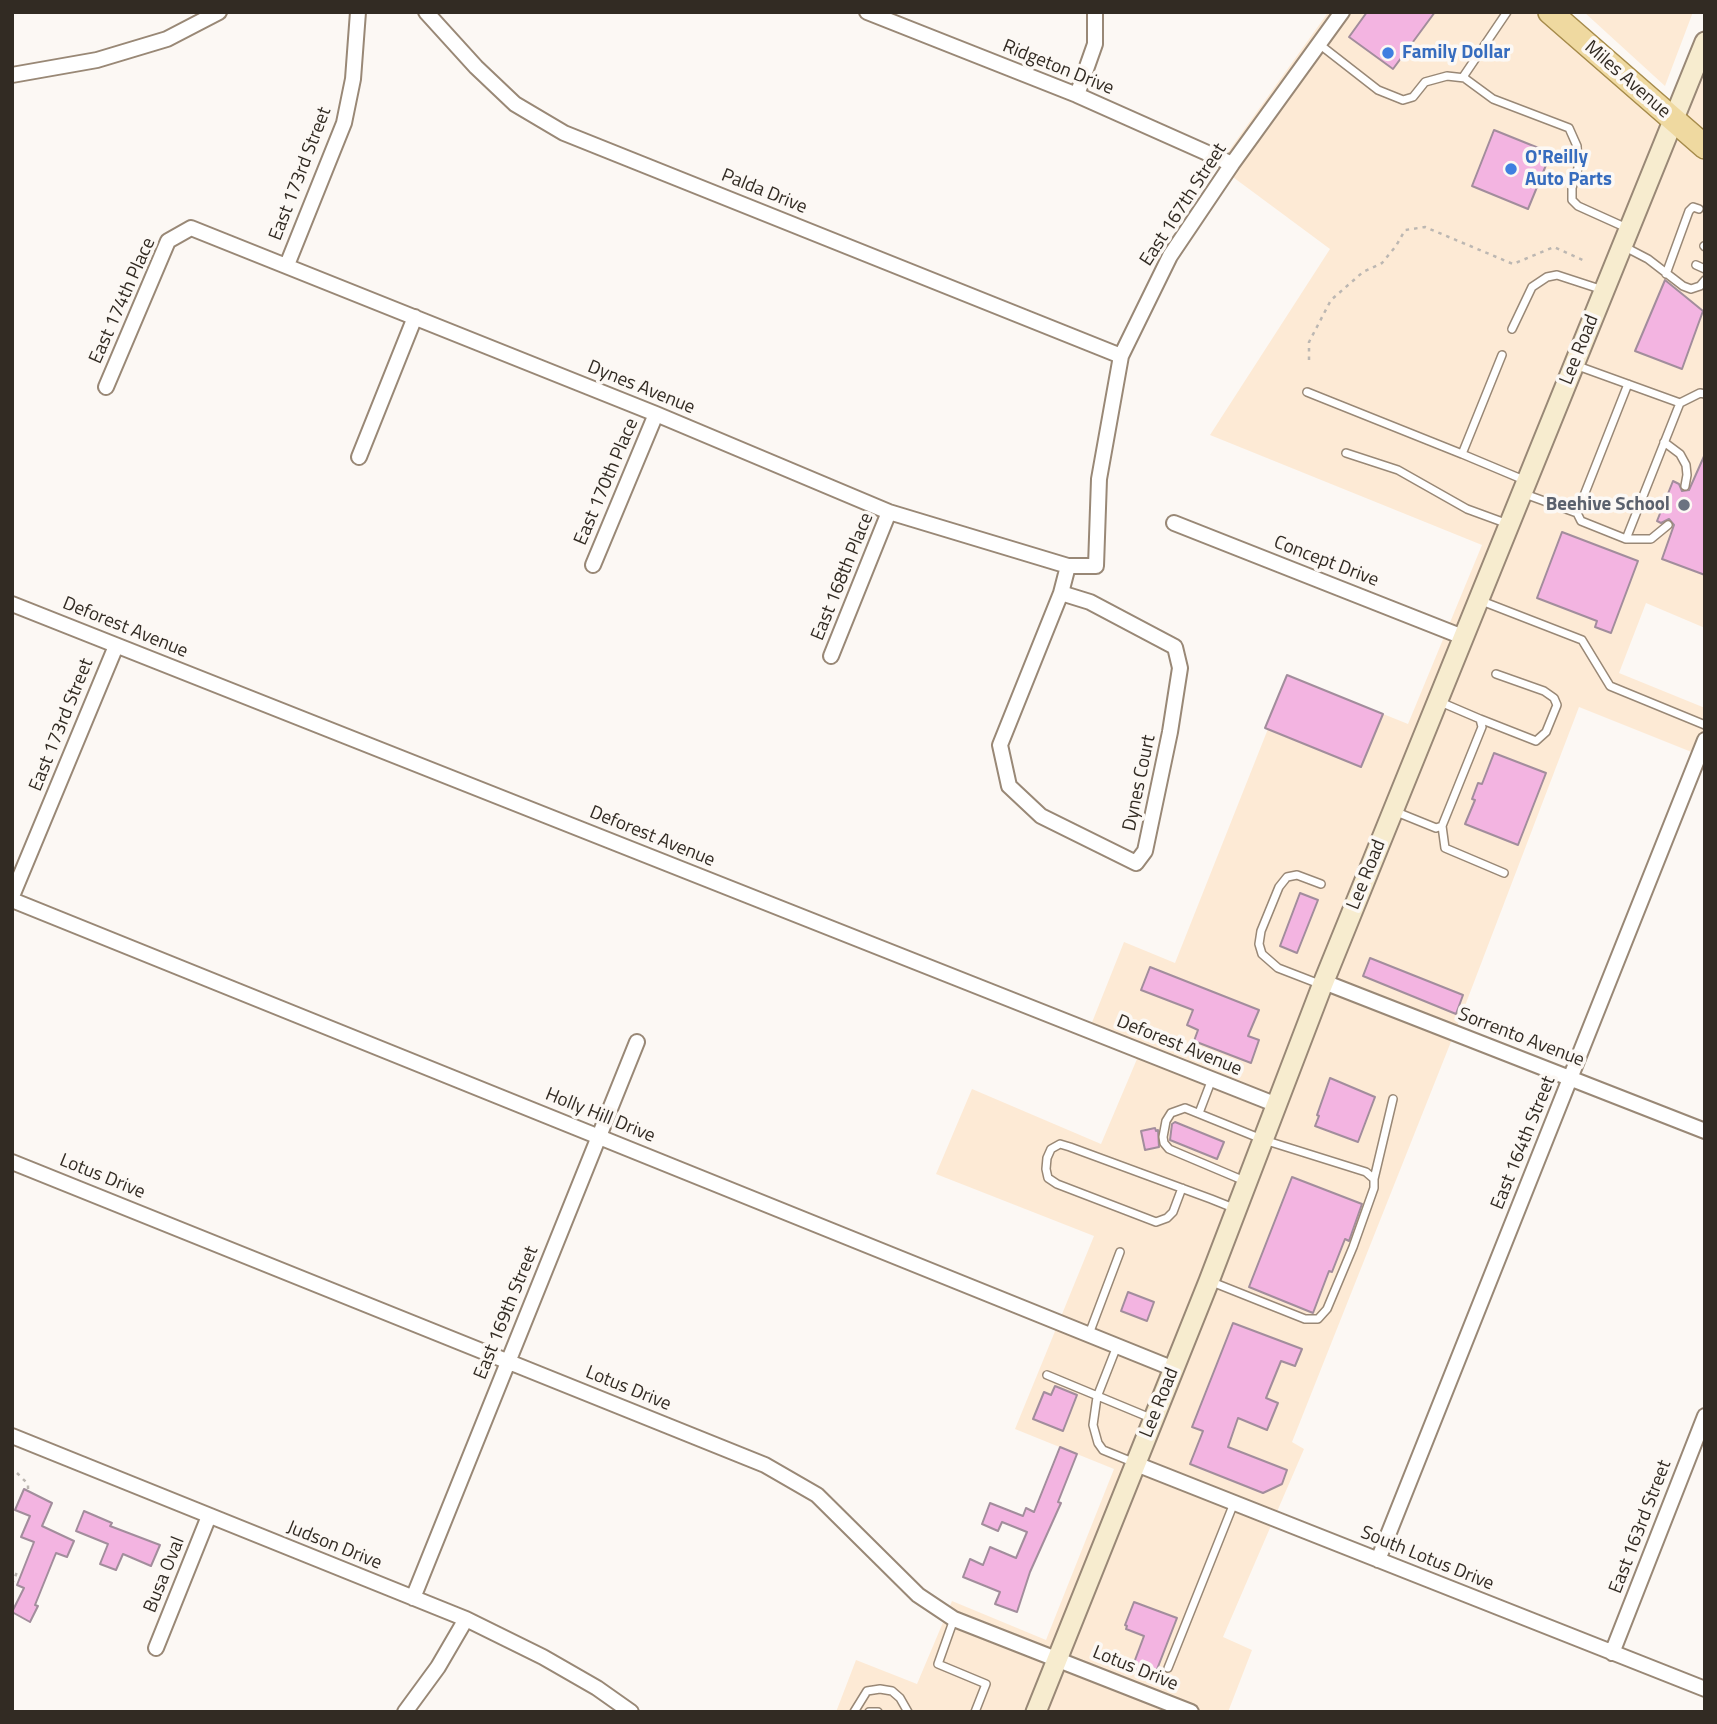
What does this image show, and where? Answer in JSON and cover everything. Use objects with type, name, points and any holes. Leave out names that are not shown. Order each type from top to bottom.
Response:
[{"type":"main road","name":"Miles Avenue","points":[[1550,12],[1705,147]]},
{"type":"main road","name":"Lee Road","points":[[1036,1712],[1209,1281],[1323,984],[1705,42]]},
{"type":"street","points":[[12,75],[57,69],[109,57],[167,39],[219,12]]},
{"type":"street","name":"East 173rd Street","points":[[287,265],[344,123],[353,79],[358,12]]},
{"type":"street","name":"Palda Drive","points":[[426,12],[476,67],[515,104],[564,133],[1121,356]]},
{"type":"street","name":"Ridgeton Drive","points":[[867,12],[1077,95],[1232,164]]},
{"type":"street","points":[[1077,95],[1095,44],[1095,12]]},
{"type":"street","name":"East 167th Street","points":[[1096,566],[1099,479],[1121,356],[1170,256],[1232,164],[1342,12]]},
{"type":"street","name":"Dynes Avenue","points":[[178,233],[191,228],[287,265],[656,414],[889,512],[1068,566],[1096,566]]},
{"type":"street","name":"East 174th Place","points":[[106,387],[168,241],[178,233]]},
{"type":"street","points":[[359,457],[415,317]]},
{"type":"street","name":"East 170th Place","points":[[593,565],[656,414]]},
{"type":"street","name":"East 168th Place","points":[[831,656],[889,512]]},
{"type":"street","name":"Concept Drive","points":[[1174,523],[1463,637]]},
{"type":"street","name":"Dynes Court","points":[[1060,593],[1090,602],[1175,647],[1180,668],[1170,732],[1145,851],[1136,863],[1041,816],[1009,786],[1000,745],[1060,593],[1068,566]]},
{"type":"street","name":"Deforest Avenue","points":[[12,604],[1277,1105]]},
{"type":"street","name":"East 173rd Street","points":[[12,898],[116,646]]},
{"type":"street","name":"East 164th Street","points":[[1378,1560],[1705,740]]},
{"type":"street","name":"Holly Hill Drive","points":[[12,898],[1174,1369]]},
{"type":"street","name":"Sorrento Avenue","points":[[1323,984],[1705,1131]]},
{"type":"street","name":"East 169th Street","points":[[413,1598],[637,1042]]},
{"type":"street","name":"Lotus Drive","points":[[12,1161],[765,1465],[817,1495],[918,1595],[954,1619],[1191,1712]]},
{"type":"street","name":"East 163rd Street","points":[[1612,1653],[1705,1416]]},
{"type":"street","name":"Judson Drive","points":[[12,1436],[466,1619],[543,1657],[597,1688],[631,1712]]},
{"type":"street","name":"South Lotus Drive","points":[[1136,1464],[1705,1689]]},
{"type":"street","name":"Busa Oval","points":[[156,1648],[209,1516]]},
{"type":"street","points":[[405,1712],[438,1667],[466,1619]]},
{"type":"lane","points":[[1465,78],[1463,77],[1507,12]]},
{"type":"lane","points":[[1319,44],[1378,90],[1403,100],[1413,97],[1425,82],[1447,76],[1465,78],[1493,99],[1569,128],[1577,146],[1578,168],[1572,188],[1572,200],[1625,237],[1666,274],[1691,289],[1700,286],[1705,280]]},
{"type":"lane","points":[[1666,274],[1683,239],[1693,207],[1699,209]]},
{"type":"lane","points":[[1696,265],[1705,269]]},
{"type":"lane","points":[[1513,329],[1532,287],[1547,277],[1557,275],[1604,290]]},
{"type":"lane","points":[[1462,454],[1502,355]]},
{"type":"lane","points":[[1574,364],[1680,402],[1700,393],[1705,394]]},
{"type":"lane","points":[[1577,513],[1628,384]]},
{"type":"lane","points":[[1307,392],[1462,454],[1577,513],[1581,521],[1626,539],[1651,539],[1668,525]]},
{"type":"lane","points":[[1626,539],[1680,402]]},
{"type":"lane","points":[[1664,442],[1680,454],[1686,465],[1685,486]]},
{"type":"lane","points":[[1346,453],[1398,470],[1467,509],[1509,524]]},
{"type":"lane","points":[[1479,600],[1582,640],[1610,686],[1705,725]]},
{"type":"lane","points":[[1438,701],[1536,741],[1546,732],[1556,705],[1554,698],[1544,691],[1496,674]]},
{"type":"lane","points":[[1479,719],[1482,727],[1442,826],[1445,848],[1504,873]]},
{"type":"lane","points":[[1393,811],[1436,828],[1442,826]]},
{"type":"lane","points":[[1321,884],[1297,875],[1287,877],[1279,887],[1265,920],[1259,944],[1262,954],[1278,968],[1323,984]]},
{"type":"lane","points":[[1199,1114],[1212,1079]]},
{"type":"lane","points":[[1209,1281],[1305,1319],[1318,1319],[1327,1309],[1374,1188],[1393,1099]]},
{"type":"lane","points":[[1247,1182],[1169,1149],[1164,1143],[1166,1121],[1171,1113],[1185,1108],[1264,1140],[1366,1172],[1374,1179]]},
{"type":"lane","points":[[1182,1188],[1173,1212],[1167,1218],[1156,1222],[1057,1184],[1048,1178],[1045,1169],[1051,1149],[1060,1144],[1182,1188],[1237,1209]]},
{"type":"lane","points":[[1088,1335],[1121,1252]]},
{"type":"lane","points":[[1117,1346],[1097,1397],[1093,1425],[1103,1450],[1136,1464]]},
{"type":"lane","points":[[1047,1375],[1154,1420]]},
{"type":"lane","points":[[1168,1668],[1234,1503]]},
{"type":"lane","points":[[954,1619],[938,1664],[986,1684],[975,1712]]},
{"type":"lane","points":[[854,1712],[867,1691],[880,1689],[892,1690],[908,1712]]},
{"type":"lane","points":[[869,1712],[878,1712]]},
{"type":"path","points":[[1308,360],[1309,342],[1331,300],[1363,272],[1382,263],[1405,230],[1425,227],[1513,264],[1554,247],[1585,261]]},
{"type":"path","points":[[16,1473],[28,1484],[28,1491]]},
{"type":"path","points":[[12,1584],[17,1572],[21,1573]]},
{"type":"shaded area","points":[[1326,12],[1550,12],[1673,119],[1705,42],[1705,628],[1646,603],[1619,673],[1705,708],[1705,740],[1699,755],[1579,707],[1458,1024],[1292,1442],[1304,1449],[1223,1637],[1252,1650],[1228,1712],[836,1712],[856,1660],[917,1684],[952,1601],[1046,1640],[1114,1469],[1015,1429],[1094,1236],[936,1174],[972,1089],[1101,1144],[1137,1059],[1087,1035],[1124,942],[1175,963],[1289,676],[1408,724],[1482,545],[1210,435],[1330,249],[1218,166]]},
{"type":"shaded area","points":[[1584,12],[1693,12],[1665,86]]},
{"type":"building","name":"Family Dollar","points":[[1367,12],[1435,12],[1393,69],[1349,37]]},
{"type":"building","name":"O'Reilly Auto Parts","points":[[1494,130],[1551,153],[1528,209],[1472,186]]},
{"type":"building","points":[[1665,280],[1703,311],[1682,369],[1635,351]]},
{"type":"building","name":"Beehive School","points":[[1705,454],[1705,575],[1662,559],[1674,525],[1669,519],[1661,523],[1657,521],[1673,481],[1679,484],[1682,491],[1689,490]]},
{"type":"building","points":[[1562,532],[1638,561],[1611,633],[1595,627],[1597,621],[1537,598]]},
{"type":"building","points":[[1287,675],[1383,714],[1361,767],[1265,728]]},
{"type":"building","points":[[1494,753],[1546,773],[1518,845],[1465,824],[1475,800],[1472,799],[1478,783],[1482,784]]},
{"type":"building","points":[[1300,893],[1318,900],[1297,953],[1280,946]]},
{"type":"building","points":[[1370,958],[1463,995],[1456,1014],[1363,976]]},
{"type":"building","points":[[1150,967],[1259,1010],[1248,1036],[1259,1040],[1251,1063],[1194,1041],[1198,1030],[1187,1025],[1193,1010],[1141,990]]},
{"type":"building","points":[[1330,1078],[1375,1097],[1358,1142],[1315,1126]]},
{"type":"building","points":[[1175,1122],[1224,1142],[1217,1159],[1170,1140],[1172,1124]]},
{"type":"building","points":[[1155,1128],[1158,1130],[1159,1147],[1145,1150],[1141,1131]]},
{"type":"building","points":[[1292,1177],[1362,1204],[1349,1241],[1345,1239],[1332,1272],[1329,1271],[1313,1313],[1249,1287]]},
{"type":"building","points":[[1128,1292],[1154,1302],[1147,1321],[1121,1311]]},
{"type":"building","points":[[1233,1323],[1302,1349],[1295,1366],[1281,1361],[1266,1398],[1278,1403],[1267,1430],[1238,1418],[1228,1447],[1287,1470],[1282,1484],[1263,1493],[1190,1464],[1203,1431],[1192,1427]]},
{"type":"building","points":[[1055,1386],[1077,1395],[1063,1431],[1033,1419],[1044,1392],[1051,1395]]},
{"type":"building","points":[[1060,1447],[1077,1454],[1058,1502],[1061,1503],[1030,1572],[1017,1612],[995,1604],[1000,1592],[963,1577],[970,1559],[983,1565],[990,1547],[1016,1558],[1027,1532],[1002,1522],[998,1531],[982,1524],[990,1503],[1023,1516],[1026,1508],[1034,1512]]},
{"type":"building","points":[[24,1489],[52,1503],[42,1526],[74,1541],[67,1557],[56,1553],[30,1622],[12,1612],[24,1588],[17,1585],[34,1542],[21,1537],[30,1516],[15,1510]]},
{"type":"building","points":[[84,1511],[112,1523],[110,1526],[160,1545],[151,1566],[123,1554],[116,1570],[100,1564],[108,1544],[76,1531]]},
{"type":"building","points":[[1134,1602],[1177,1618],[1154,1677],[1132,1668],[1144,1636],[1126,1629]]},
{"type":"place","name":"Family Dollar","points":[[1388,53]]},
{"type":"place","name":"O'Reilly Auto Parts","points":[[1511,169]]},
{"type":"place","name":"Beehive School","points":[[1684,505]]}]
